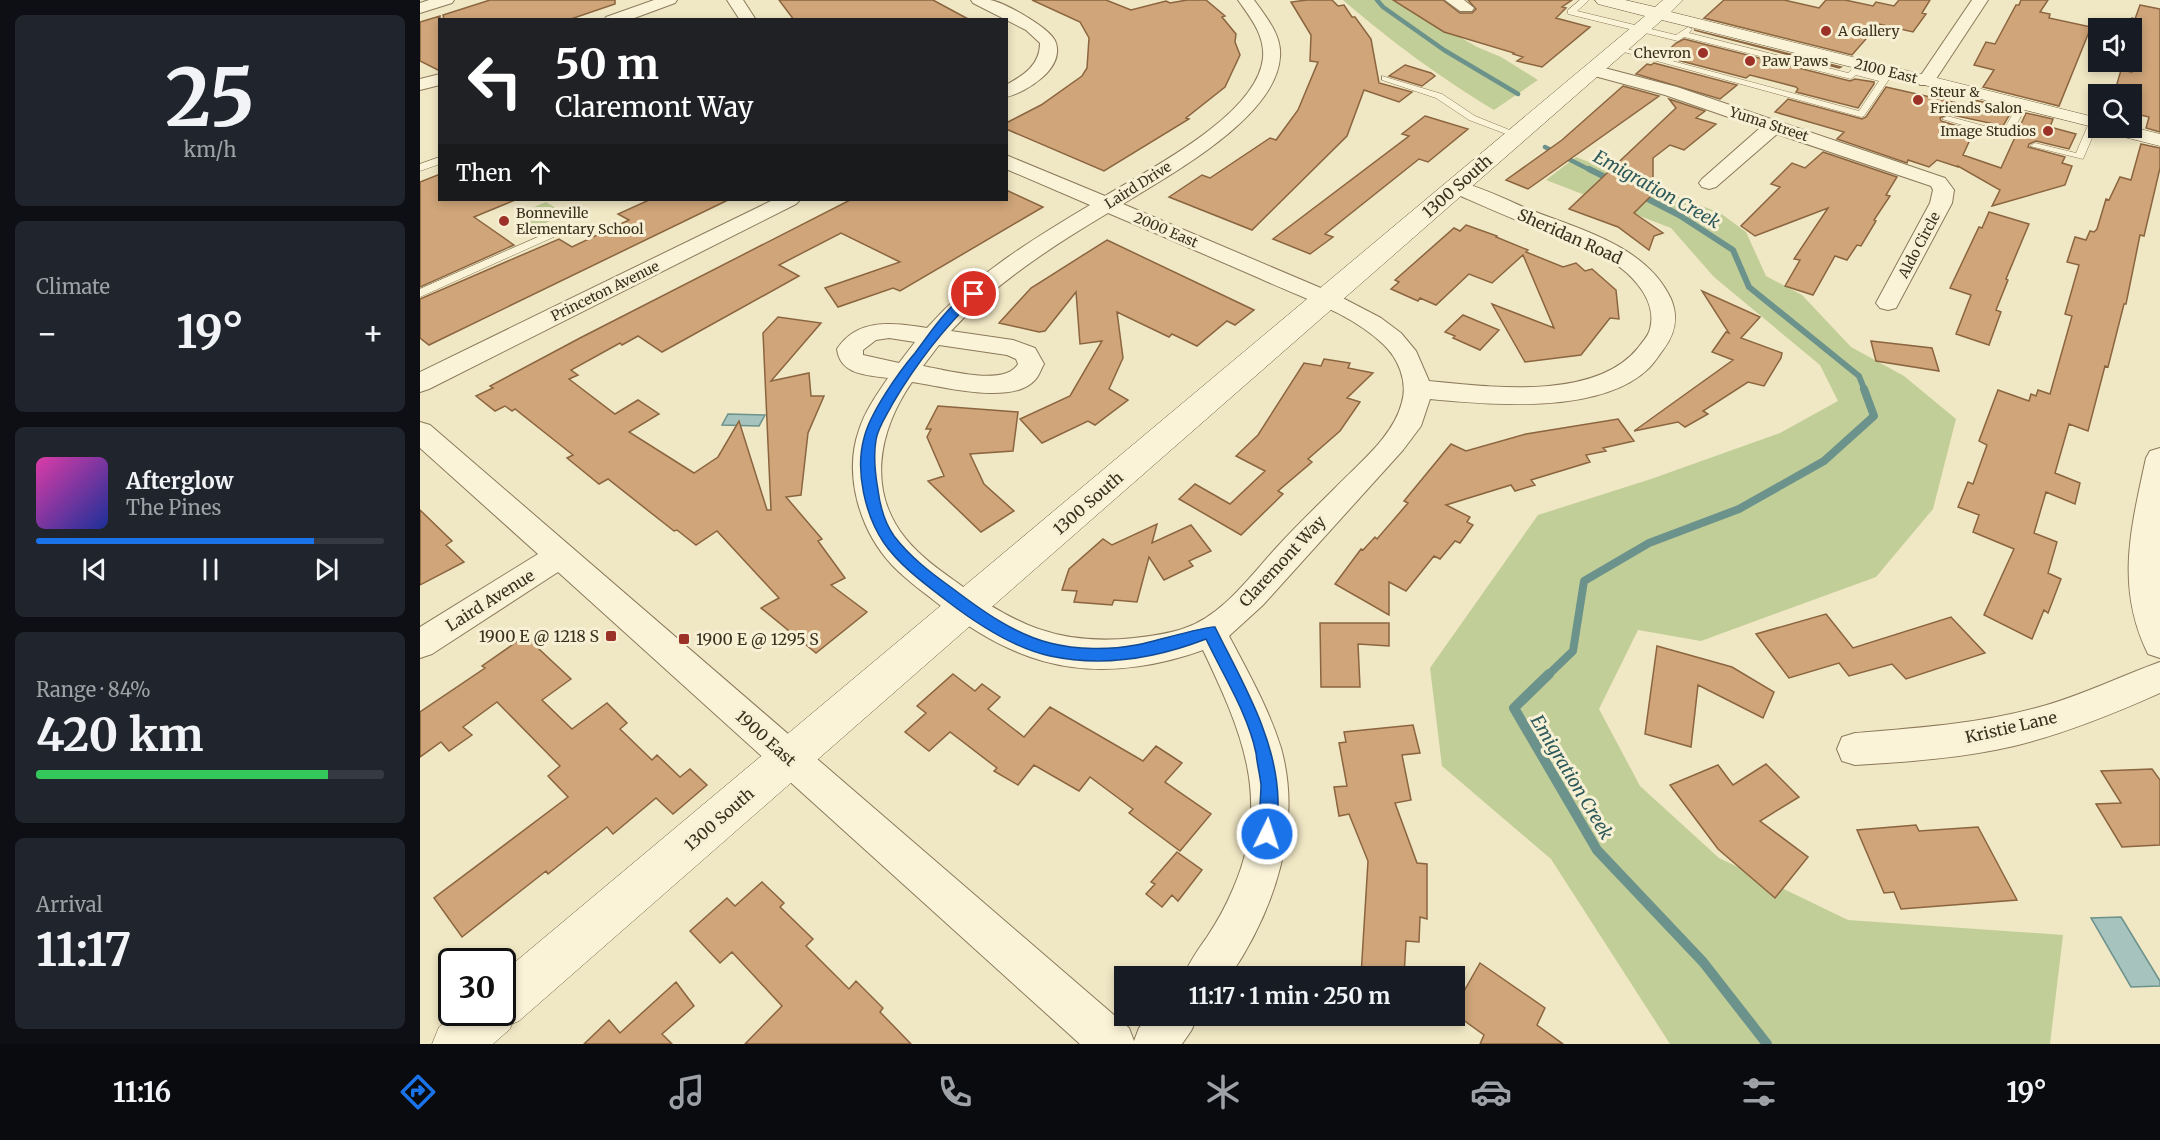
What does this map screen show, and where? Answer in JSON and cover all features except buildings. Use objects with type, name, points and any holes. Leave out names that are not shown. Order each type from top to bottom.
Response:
[{"type":"street","points":[[420,8],[446,0]]},
{"type":"street","points":[[618,18],[669,0]]},
{"type":"street","points":[[735,0],[747,18]]},
{"type":"street","points":[[980,0],[1032,27],[1048,42],[1049,56],[1046,63],[1031,78],[1008,91]]},
{"type":"street","name":"Laird Drive","points":[[966,607],[918,571],[902,555],[889,540],[873,505],[867,463],[870,438],[882,408],[905,372],[964,302],[999,274],[1212,138],[1229,125],[1256,96],[1266,78],[1272,50],[1265,24],[1246,0]]},
{"type":"street","name":"2100 East","points":[[1604,0],[1636,32],[1689,28],[1887,76],[1926,81],[2088,122]]},
{"type":"street","points":[[1926,81],[1980,0]]},
{"type":"street","name":"Yuma Street","points":[[1636,32],[1671,92],[1918,173],[1941,185]]},
{"type":"street","name":"1300 South","points":[[516,992],[1636,32]]},
{"type":"street","points":[[420,85],[438,80]]},
{"type":"street","points":[[1708,183],[1774,126]]},
{"type":"street","name":"2100 East","points":[[2142,135],[2160,140]]},
{"type":"street","name":"2000 East","points":[[1008,162],[1326,299]]},
{"type":"street","name":"Aldo Circle","points":[[1888,303],[1941,203],[1944,190],[1941,185]]},
{"type":"street","name":"Sheridan Road","points":[[1419,388],[1526,397],[1580,390],[1633,367],[1655,344],[1662,331],[1664,318],[1661,303],[1654,289],[1628,263],[1594,244],[1456,188]]},
{"type":"street","name":"Princeton Avenue","points":[[420,383],[787,201]]},
{"type":"street","points":[[1326,299],[1370,321],[1393,339],[1411,364],[1419,388]]},
{"type":"street","points":[[882,331],[933,337],[1021,350],[1030,358],[1029,369],[1018,380],[999,386],[855,362],[849,354],[850,349],[866,335],[882,331]]},
{"type":"street","name":"Claremont Way","points":[[966,607],[1026,642],[1050,650],[1077,654],[1105,655],[1134,652],[1186,641],[1210,632],[1254,592],[1397,438],[1414,414],[1419,388]]},
{"type":"street","name":"1900 East","points":[[420,432],[1113,1044]]},
{"type":"street","points":[[2160,458],[2142,560],[2143,593],[2152,628],[2160,644]]},
{"type":"street","name":"Laird Avenue","points":[[420,644],[561,555]]},
{"type":"street","points":[[1210,632],[1252,719],[1263,749],[1269,781],[1270,815],[1265,852],[1254,890],[1238,926],[1212,966]]},
{"type":"street","name":"Kristie Lane","points":[[1855,749],[1962,739],[2035,724],[2094,705],[2160,677]]},
{"type":"street","points":[[456,1044],[477,1026]]},
{"type":"street","points":[[1155,1044],[1168,1026]]},
{"type":"lane","points":[[1585,0],[1571,12],[1636,32],[1861,114],[1887,76]]},
{"type":"lane","points":[[1385,78],[1439,96],[1472,118],[1517,135]]},
{"type":"lane","points":[[1947,119],[2006,135],[2022,105]]},
{"type":"lane","points":[[2035,146],[2079,157],[2092,138]]},
{"type":"lane","points":[[420,168],[438,161]]},
{"type":"lane","points":[[420,293],[564,228]]},
{"type":"green space","points":[[1343,0],[1396,0],[1477,47],[1501,57],[1538,80],[1494,110],[1416,58]]},
{"type":"green space","points":[[1576,157],[1720,213],[1746,232],[1766,276],[1802,295],[1851,347],[1904,376],[1956,419],[1933,509],[1876,577],[1701,641],[1638,630],[1599,709],[1640,786],[1719,858],[1848,920],[2063,935],[2050,1044],[1670,1044],[1551,859],[1442,766],[1430,668],[1538,515],[1651,479],[1780,433],[1838,401],[1820,365],[1714,277],[1671,228],[1546,180]]},
{"type":"green space","points":[[546,202],[566,214],[535,228],[515,215]]},
{"type":"water","points":[[728,414],[765,415],[759,426],[722,425]]},
{"type":"water","points":[[2121,917],[2160,981],[2160,986],[2131,987],[2091,918]]},
{"type":"waterway","name":"Emigration Creek","points":[[1377,0],[1383,7],[1444,50],[1518,94]]},
{"type":"waterway","name":"Emigration Creek","points":[[1545,147],[1592,171]]},
{"type":"waterway","name":"Emigration Creek","points":[[1589,169],[1611,180]]},
{"type":"waterway","name":"Emigration Creek","points":[[1640,195],[1679,215],[1733,250],[1749,287],[1859,376],[1865,391]]},
{"type":"waterway","name":"Emigration Creek","points":[[1547,676],[1573,651],[1584,581],[1649,543],[1739,509],[1824,461],[1874,416],[1864,389]]},
{"type":"waterway","name":"Emigration Creek","points":[[1549,674],[1514,708],[1597,850],[1703,962],[1767,1044]]},
{"type":"place","name":"A Gallery","points":[[1826,31]]},
{"type":"place","name":"Chevron","points":[[1703,53]]},
{"type":"place","name":"Paw Paws","points":[[1750,61]]},
{"type":"place","name":"Steur & Friends Salon","points":[[1918,100]]},
{"type":"place","name":"Image Studios","points":[[2048,131]]},
{"type":"place","name":"Bonneville Elementary School","points":[[504,221]]},
{"type":"place","name":"1900 E @ 1218 S","points":[[611,636]]},
{"type":"place","name":"1900 E @ 1295 S","points":[[684,639]]},
{"type":"route","points":[[974,294],[951,315],[905,372],[882,408],[870,438],[867,463],[873,505],[889,540],[918,571],[966,607],[1007,633],[1050,650],[1105,655],[1134,652],[1186,641],[1210,632],[1252,719],[1263,749],[1269,781],[1270,815],[1267,834]]}]
